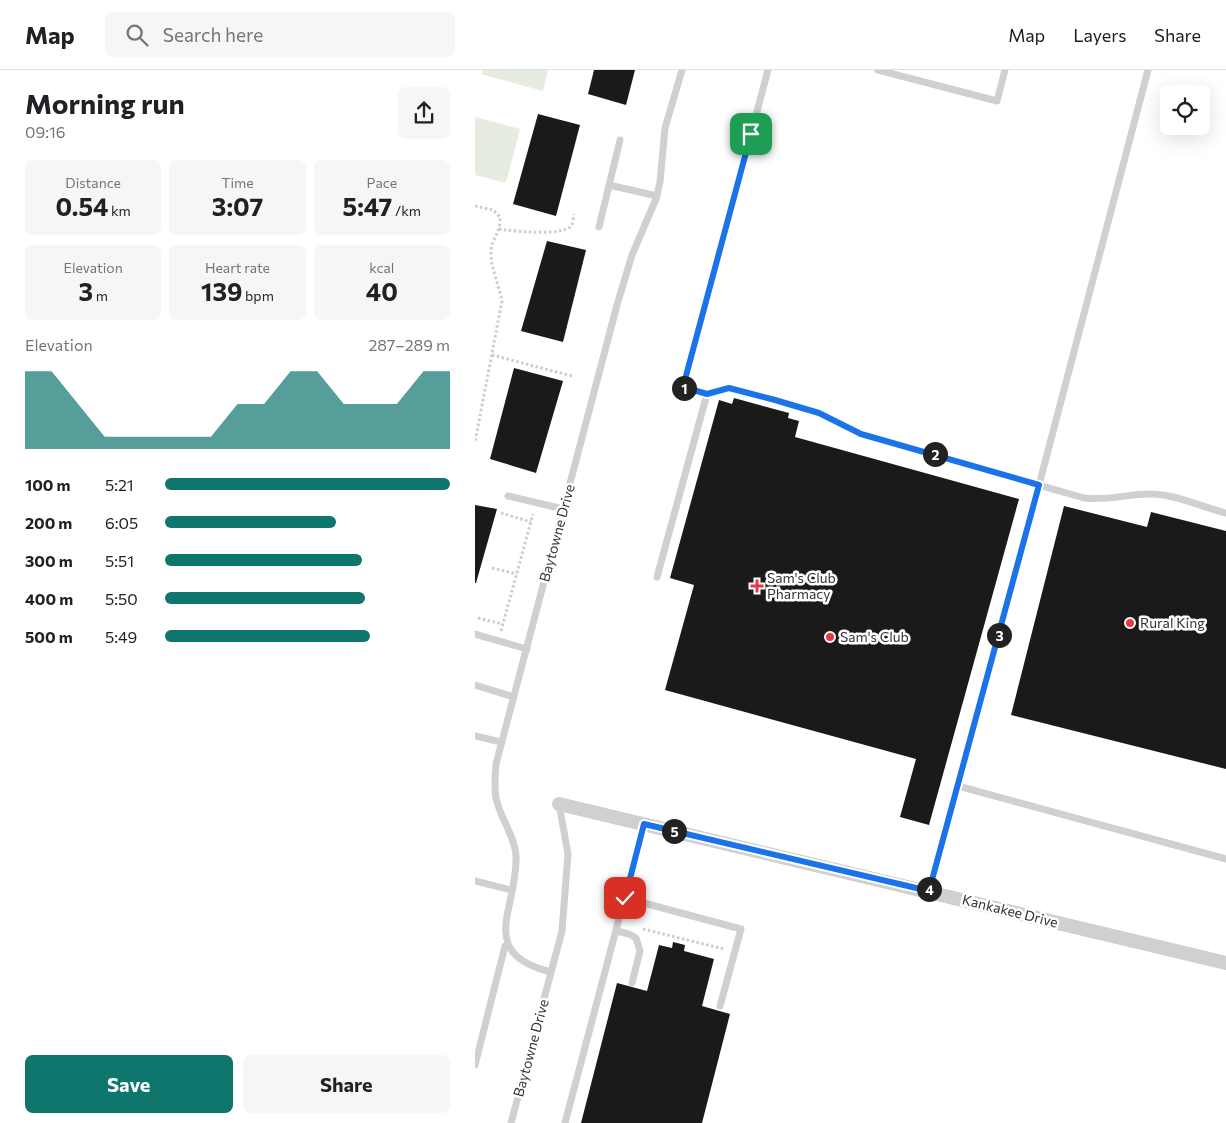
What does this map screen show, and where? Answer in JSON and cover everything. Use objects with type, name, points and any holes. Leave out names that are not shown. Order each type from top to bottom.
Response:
[{"type":"street","name":"Kankakee Drive","points":[[559,804],[1226,963]]},
{"type":"lane","name":"Baytowne Drive","points":[[475,1064],[505,946],[502,936],[502,925],[511,890],[516,857],[514,846],[496,800],[494,784],[496,764],[627,272],[632,255],[657,196],[665,128],[681,70]]},
{"type":"lane","points":[[768,70],[683,387],[707,394],[729,388],[819,413],[861,434],[1095,499],[1151,494],[1226,512]]},
{"type":"lane","points":[[878,70],[997,101],[1005,70]]},
{"type":"lane","points":[[929,891],[1039,485],[1148,70]]},
{"type":"lane","points":[[599,227],[620,140]]},
{"type":"lane","points":[[609,185],[657,196]]},
{"type":"lane","points":[[657,577],[707,394]]},
{"type":"lane","points":[[508,496],[563,509]]},
{"type":"lane","points":[[475,634],[527,649]]},
{"type":"lane","points":[[475,685],[514,696]]},
{"type":"lane","points":[[475,736],[501,742]]},
{"type":"lane","points":[[958,786],[1226,860]]},
{"type":"lane","name":"Baytowne Drive","points":[[511,1123],[562,931],[568,854],[559,804]]},
{"type":"lane","points":[[565,1123],[644,824]]},
{"type":"lane","points":[[475,881],[511,890]]},
{"type":"lane","points":[[625,898],[741,929],[720,1006]]},
{"type":"lane","points":[[616,931],[636,938],[640,951],[632,983]]},
{"type":"lane","points":[[505,946],[512,956],[523,963],[551,972]]},
{"type":"path","points":[[475,206],[493,210],[500,216],[499,229],[491,251],[502,301],[475,442]]},
{"type":"path","points":[[499,229],[535,233],[553,232],[569,228],[574,214]]},
{"type":"path","points":[[492,355],[572,376]]},
{"type":"path","points":[[498,641],[537,503]]},
{"type":"path","points":[[501,513],[531,522]]},
{"type":"path","points":[[492,568],[517,574]]},
{"type":"path","points":[[479,618],[503,624]]},
{"type":"path","points":[[618,923],[726,950],[724,958]]},
{"type":"shaded area","points":[[483,70],[548,70],[543,91],[481,74]]},
{"type":"shaded area","points":[[475,117],[520,129],[506,183],[475,175]]},
{"type":"building","points":[[594,70],[635,70],[626,105],[588,94]]},
{"type":"building","points":[[538,114],[580,125],[556,216],[513,204]]},
{"type":"building","points":[[547,241],[586,250],[563,342],[521,331]]},
{"type":"building","points":[[514,368],[563,381],[536,473],[490,459]]},
{"type":"building","name":"Sam's Club","points":[[734,398],[789,413],[788,418],[799,421],[795,437],[1019,499],[929,825],[900,817],[916,759],[665,690],[694,585],[670,578],[719,400],[732,404]]},
{"type":"building","points":[[475,505],[497,509],[476,583],[475,583]]},
{"type":"building","name":"Rural King","points":[[1064,506],[1147,527],[1151,512],[1226,531],[1226,769],[1011,715]]},
{"type":"building","points":[[673,942],[685,945],[684,951],[714,959],[702,1006],[730,1014],[702,1123],[581,1123],[617,983],[647,991],[659,945],[672,948]]},
{"type":"place","name":"Sam's Club Pharmacy","points":[[757,586]]},
{"type":"place","name":"Rural King","points":[[1130,623]]},
{"type":"place","name":"Sam's Club","points":[[830,637]]},
{"type":"route","points":[[625,898],[644,824],[929,891],[1039,485],[861,434],[819,413],[775,400],[729,388],[707,394],[683,387],[751,134]]}]
